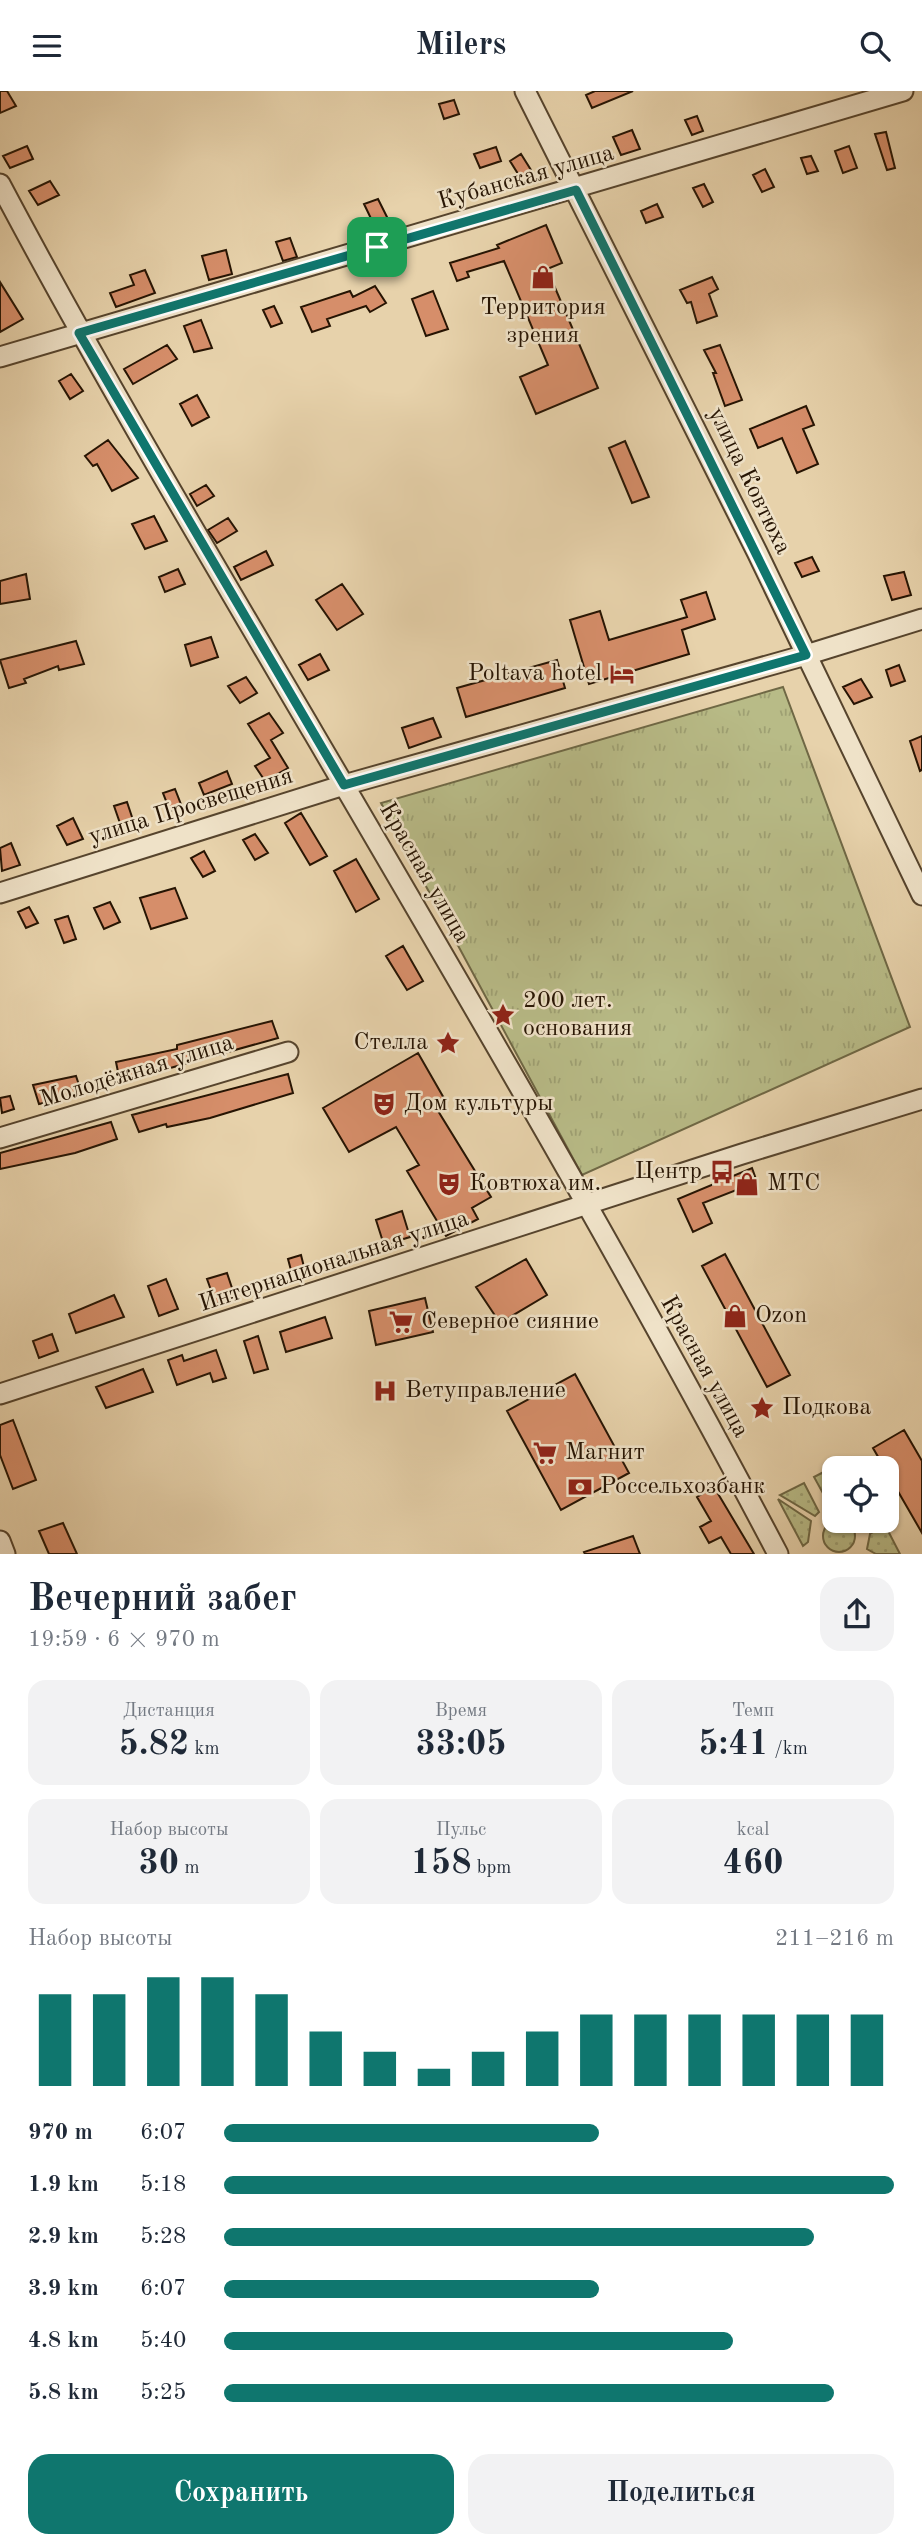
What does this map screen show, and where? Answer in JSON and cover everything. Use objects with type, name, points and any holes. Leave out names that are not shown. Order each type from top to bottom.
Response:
[{"type":"street","name":"улица Ковтюха","points":[[525,91],[806,655],[922,895]]},
{"type":"street","name":"Кубанская улица","points":[[0,357],[576,190],[903,91]]},
{"type":"street","name":"Красная улица","points":[[0,184],[79,333],[587,1206],[779,1554]]},
{"type":"street","name":"улица Просвещения","points":[[0,893],[344,785],[806,655],[922,619]]},
{"type":"street","name":"Молодёжная улица","points":[[0,1138],[288,1052]]},
{"type":"street","name":"Интернациональная улица","points":[[0,1394],[742,1154],[922,1099]]},
{"type":"street","points":[[0,1541],[5,1554]]},
{"type":"green space","points":[[783,687],[910,1027],[582,1175],[381,803]]},
{"type":"green space","points":[[822,1473],[822,1492],[814,1477]]},
{"type":"green space","points":[[804,1483],[819,1512],[815,1516],[780,1495]]},
{"type":"green space","points":[[778,1499],[811,1521],[808,1542],[803,1546]]},
{"type":"green space","points":[[824,1533],[854,1533],[850,1547],[839,1552],[828,1547],[823,1536]]},
{"type":"green space","points":[[889,1533],[900,1554],[876,1554],[867,1549],[870,1534]]},
{"type":"building","points":[[0,91],[7,91],[16,106],[0,113]]},
{"type":"building","points":[[595,91],[633,91],[592,108],[586,95]]},
{"type":"building","points":[[454,100],[459,114],[444,119],[439,104]]},
{"type":"building","points":[[697,116],[703,131],[692,135],[685,120]]},
{"type":"building","points":[[632,130],[640,149],[621,155],[613,137]]},
{"type":"building","points":[[886,132],[895,168],[887,170],[875,134]]},
{"type":"building","points":[[27,146],[33,159],[10,168],[3,156]]},
{"type":"building","points":[[849,146],[857,168],[843,173],[835,151]]},
{"type":"building","points":[[496,147],[501,161],[480,168],[474,154]]},
{"type":"building","points":[[521,154],[531,170],[520,177],[510,161]]},
{"type":"building","points":[[811,156],[818,171],[807,174],[801,158]]},
{"type":"building","points":[[765,169],[774,187],[762,192],[753,175]]},
{"type":"building","points":[[50,181],[59,195],[38,205],[29,191]]},
{"type":"building","points":[[704,184],[713,202],[703,207],[693,188]]},
{"type":"building","points":[[378,199],[391,225],[377,231],[364,204]]},
{"type":"building","points":[[657,204],[663,217],[646,223],[641,211]]},
{"type":"building","points":[[546,225],[562,263],[547,269],[598,388],[536,414],[520,377],[548,365],[504,261],[467,272],[469,277],[457,281],[450,263],[499,248],[497,245]]},
{"type":"building","points":[[290,238],[297,257],[283,261],[276,242]]},
{"type":"building","points":[[226,250],[232,274],[209,280],[202,256]]},
{"type":"building","points":[[145,270],[155,293],[116,307],[110,293],[134,285],[130,275]]},
{"type":"building","points":[[712,277],[718,289],[709,294],[717,316],[697,323],[691,302],[687,303],[680,290]]},
{"type":"building","points":[[0,282],[23,319],[0,332]]},
{"type":"building","points":[[375,286],[386,303],[370,312],[366,306],[327,319],[330,326],[312,332],[301,307],[350,291],[353,297]]},
{"type":"building","points":[[433,291],[448,329],[426,336],[412,299]]},
{"type":"building","points":[[274,306],[282,323],[271,327],[263,310]]},
{"type":"building","points":[[201,320],[212,348],[194,352],[184,326]]},
{"type":"building","points":[[167,345],[177,359],[133,384],[124,369]]},
{"type":"building","points":[[720,345],[742,400],[725,406],[713,373],[716,373],[704,350]]},
{"type":"building","points":[[71,374],[83,391],[70,399],[59,381]]},
{"type":"building","points":[[197,395],[209,417],[192,426],[180,404]]},
{"type":"building","points":[[806,406],[814,425],[803,429],[818,464],[797,473],[782,438],[758,448],[750,429]]},
{"type":"building","points":[[108,440],[138,478],[112,491],[97,464],[93,466],[85,456]]},
{"type":"building","points":[[625,441],[649,497],[632,503],[609,448]]},
{"type":"building","points":[[206,485],[214,496],[197,506],[190,494]]},
{"type":"building","points":[[154,516],[167,541],[145,549],[132,524]]},
{"type":"building","points":[[228,518],[237,531],[217,543],[208,530]]},
{"type":"building","points":[[266,551],[273,565],[241,580],[234,567]]},
{"type":"building","points":[[812,557],[819,571],[802,577],[795,563]]},
{"type":"building","points":[[178,569],[185,584],[165,592],[159,577]]},
{"type":"building","points":[[904,572],[911,595],[892,600],[884,576]]},
{"type":"building","points":[[26,574],[30,599],[0,604],[0,581]]},
{"type":"building","points":[[342,584],[363,614],[337,630],[316,600]]},
{"type":"building","points":[[706,592],[715,619],[682,630],[689,654],[589,684],[570,620],[600,611],[609,640],[687,617],[681,600]]},
{"type":"building","points":[[211,637],[218,657],[191,666],[185,645]]},
{"type":"building","points":[[76,641],[84,664],[59,670],[58,666],[24,679],[26,683],[9,688],[0,660]]},
{"type":"building","points":[[320,654],[329,670],[308,680],[299,665]]},
{"type":"building","points":[[557,660],[565,688],[466,717],[457,688]]},
{"type":"building","points":[[899,665],[905,681],[891,686],[886,670]]},
{"type":"building","points":[[246,677],[257,693],[240,703],[228,686]]},
{"type":"building","points":[[861,679],[872,697],[854,704],[843,687]]},
{"type":"building","points":[[269,713],[283,733],[271,740],[288,768],[265,781],[255,766],[270,758],[248,724]]},
{"type":"building","points":[[433,718],[441,737],[409,748],[402,728]]},
{"type":"building","points":[[922,736],[922,770],[920,771],[910,741]]},
{"type":"building","points":[[227,771],[232,784],[204,795],[199,783]]},
{"type":"building","points":[[175,789],[182,807],[170,811],[163,793]]},
{"type":"building","points":[[127,802],[134,823],[121,826],[114,806]]},
{"type":"building","points":[[301,813],[327,856],[310,865],[285,823]]},
{"type":"building","points":[[73,818],[83,839],[67,845],[57,826]]},
{"type":"building","points":[[255,834],[268,853],[255,860],[243,840]]},
{"type":"building","points":[[11,843],[20,865],[2,871],[0,848]]},
{"type":"building","points":[[204,851],[215,871],[203,877],[191,858]]},
{"type":"building","points":[[356,859],[379,899],[356,912],[334,871]]},
{"type":"building","points":[[175,888],[187,918],[151,929],[140,898]]},
{"type":"building","points":[[110,902],[120,922],[104,929],[94,908]]},
{"type":"building","points":[[29,907],[38,923],[26,928],[18,912]]},
{"type":"building","points":[[68,916],[76,939],[64,943],[55,920]]},
{"type":"building","points":[[403,946],[423,981],[407,990],[386,956]]},
{"type":"building","points":[[272,1021],[278,1038],[120,1082],[116,1062],[177,1049],[177,1045]]},
{"type":"building","points":[[418,1053],[445,1100],[435,1106],[491,1197],[472,1208],[478,1219],[446,1236],[407,1171],[419,1165],[396,1127],[349,1152],[323,1108]]},
{"type":"building","points":[[288,1074],[293,1093],[210,1118],[167,1127],[166,1124],[139,1132],[132,1115]]},
{"type":"building","points":[[76,1076],[82,1094],[39,1104],[33,1085]]},
{"type":"building","points":[[10,1096],[14,1109],[2,1113],[0,1098]]},
{"type":"building","points":[[111,1122],[117,1139],[75,1153],[0,1169],[0,1153]]},
{"type":"building","points":[[752,1168],[757,1182],[703,1203],[712,1223],[693,1232],[678,1199]]},
{"type":"building","points":[[402,1211],[410,1237],[384,1245],[376,1220]]},
{"type":"building","points":[[725,1254],[790,1375],[767,1387],[702,1266]]},
{"type":"building","points":[[301,1255],[305,1271],[292,1274],[288,1259]]},
{"type":"building","points":[[526,1259],[547,1295],[500,1323],[476,1287]]},
{"type":"building","points":[[227,1273],[235,1297],[216,1304],[207,1279]]},
{"type":"building","points":[[166,1279],[178,1309],[159,1316],[148,1286]]},
{"type":"building","points":[[114,1295],[124,1317],[76,1333],[69,1314]]},
{"type":"building","name":"Северное сияние","points":[[425,1298],[433,1332],[376,1345],[369,1311]]},
{"type":"building","points":[[325,1317],[332,1338],[286,1352],[280,1332]]},
{"type":"building","points":[[52,1334],[58,1351],[39,1358],[33,1341]]},
{"type":"building","points":[[258,1336],[268,1369],[254,1373],[244,1341]]},
{"type":"building","points":[[216,1350],[226,1378],[213,1382],[210,1373],[177,1385],[168,1360],[182,1355],[184,1361]]},
{"type":"building","points":[[143,1369],[153,1392],[106,1408],[96,1387]]},
{"type":"building","points":[[575,1374],[629,1473],[561,1510],[507,1411]]},
{"type":"building","points":[[13,1420],[36,1480],[13,1489],[0,1455],[0,1425]]},
{"type":"building","points":[[904,1430],[922,1461],[922,1533],[899,1493],[899,1456],[878,1456],[873,1448]]},
{"type":"building","points":[[714,1487],[754,1554],[731,1554],[721,1537],[709,1543],[700,1527],[711,1521],[697,1497]]},
{"type":"building","points":[[63,1523],[77,1554],[49,1554],[39,1531]]},
{"type":"building","points":[[633,1536],[640,1554],[584,1552]]},
{"type":"place","name":"Территория зрения","points":[[543,277]]},
{"type":"place","name":"Poltava hotel","points":[[622,674]]},
{"type":"place","name":"200 лет. основания","points":[[503,1015]]},
{"type":"place","name":"Стелла","points":[[448,1043]]},
{"type":"place","name":"Дом культуры","points":[[384,1104]]},
{"type":"place","name":"Центр","points":[[722,1172]]},
{"type":"place","name":"Ковтюха им.","points":[[449,1184]]},
{"type":"place","name":"МТС","points":[[747,1184]]},
{"type":"place","name":"Ozon","points":[[735,1316]]},
{"type":"place","name":"Северное сияние","points":[[401,1322]]},
{"type":"place","name":"Ветуправление","points":[[385,1391]]},
{"type":"place","name":"Подкова","points":[[762,1408]]},
{"type":"place","name":"Магнит","points":[[545,1453]]},
{"type":"place","name":"Россельхозбанк","points":[[580,1487]]},
{"type":"route","points":[[576,190],[806,655],[344,785],[79,333],[377,247],[576,190]]}]
